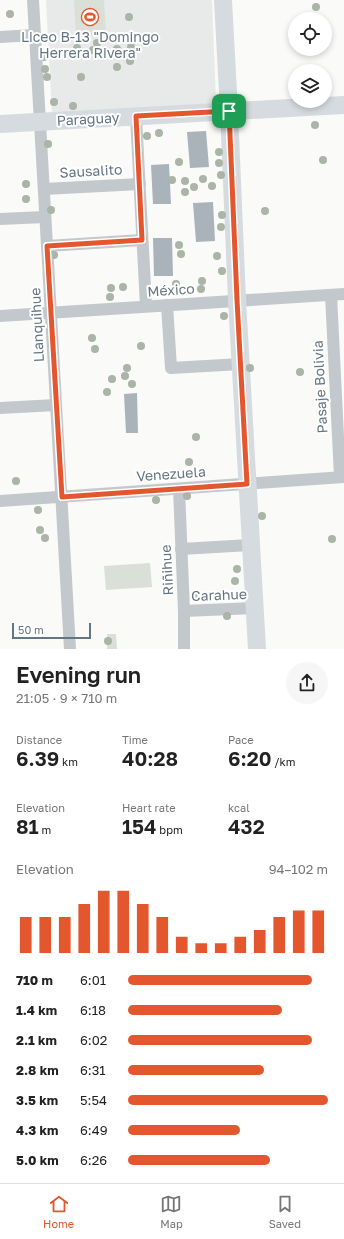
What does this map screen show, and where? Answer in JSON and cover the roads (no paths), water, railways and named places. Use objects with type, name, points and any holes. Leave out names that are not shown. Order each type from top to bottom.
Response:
[{"type":"street","name":"Llanquihue","points":[[33,0],[70,649]]},
{"type":"street","points":[[223,0],[237,300],[257,649]]},
{"type":"street","points":[[0,37],[35,35]]},
{"type":"street","name":"Paraguay","points":[[0,124],[344,104]]},
{"type":"street","points":[[136,116],[146,306]]},
{"type":"street","name":"Sausalito","points":[[44,189],[140,184]]},
{"type":"street","points":[[0,219],[46,217]]},
{"type":"street","points":[[47,246],[142,240]]},
{"type":"street","name":"Pasaje Bolivia","points":[[330,294],[342,477]]},
{"type":"street","name":"México","points":[[0,316],[344,294]]},
{"type":"street","points":[[167,305],[172,368],[241,364]]},
{"type":"street","points":[[0,408],[56,405]]},
{"type":"street","name":"Venezuela","points":[[0,501],[342,477]]},
{"type":"street","name":"Riñihue","points":[[178,489],[184,611],[184,649]]},
{"type":"street","points":[[181,549],[250,545]]},
{"type":"street","name":"Carahue","points":[[184,611],[254,608]]},
{"type":"place","name":"Liceo B-13 \"Domingo Herrera Rivera\"","points":[[90,17]]}]
